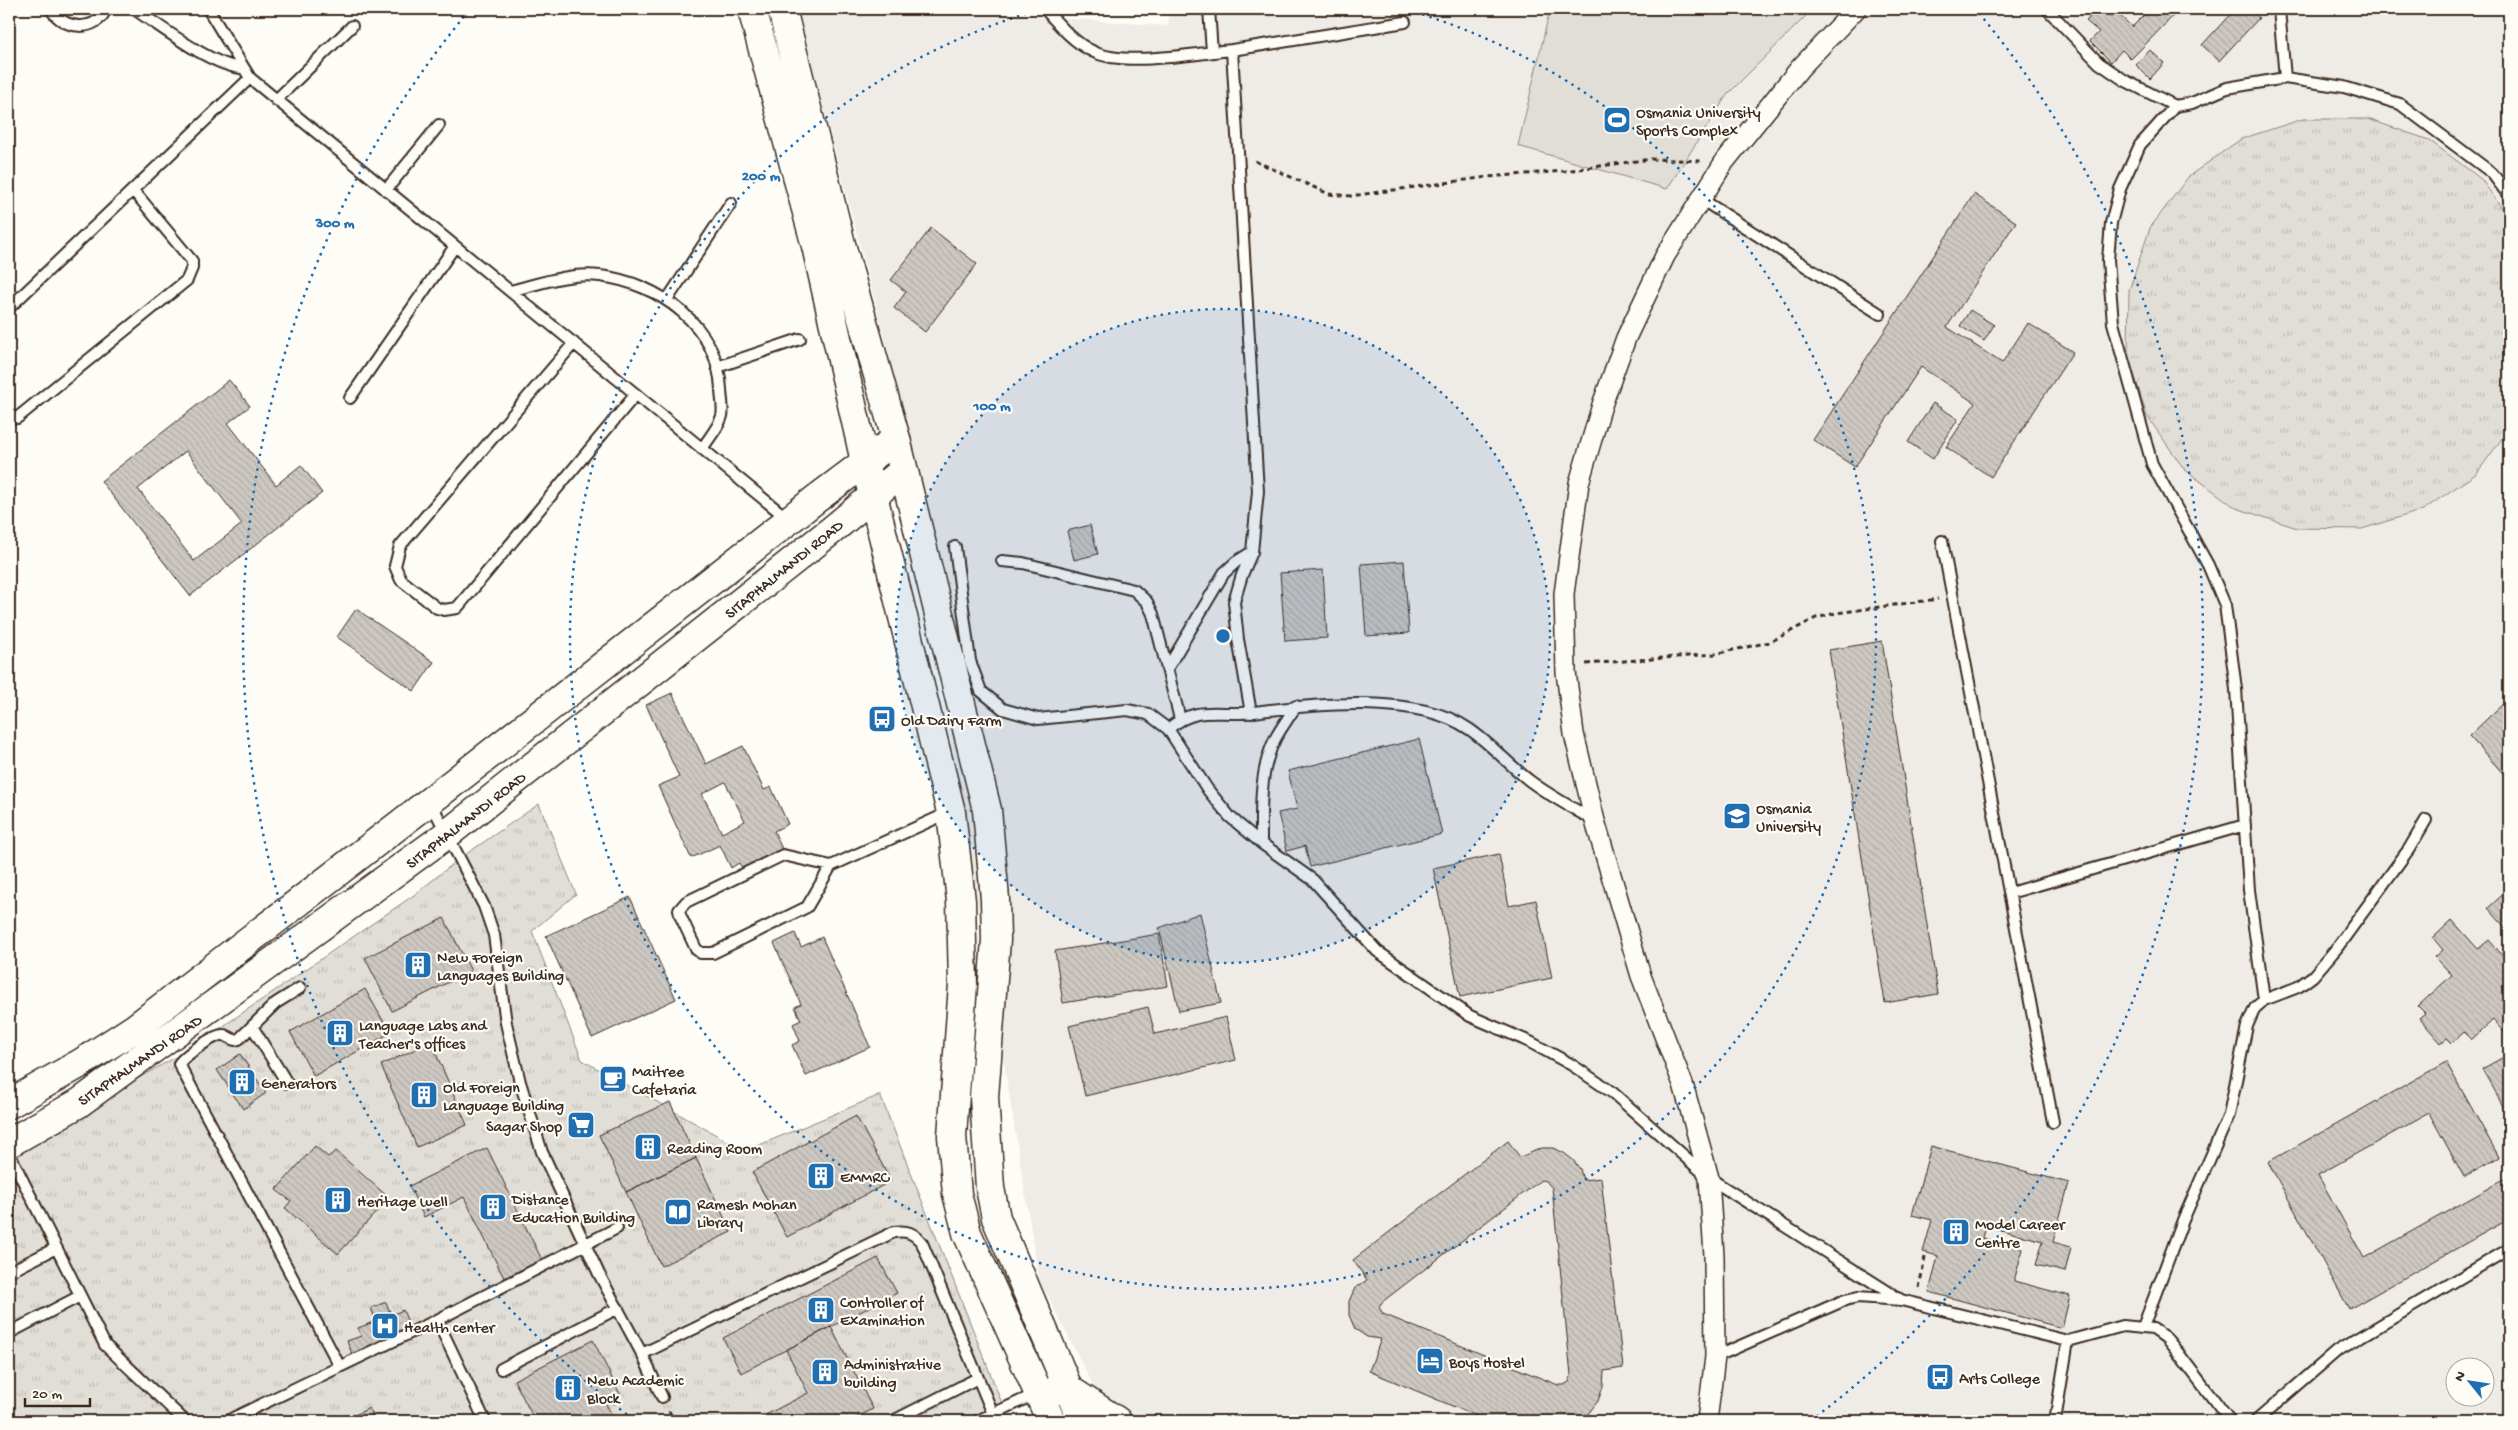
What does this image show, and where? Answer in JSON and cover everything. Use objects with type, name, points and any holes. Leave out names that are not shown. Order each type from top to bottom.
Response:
[{"type":"main road","points":[[752,9],[816,246],[874,494],[952,812],[961,901],[963,984],[952,1136],[957,1194],[967,1233],[978,1260],[1040,1392],[1051,1421]]},
{"type":"main road","points":[[782,9],[841,244],[896,439],[987,810],[996,924],[984,1097],[990,1188],[996,1218],[1082,1421]]},
{"type":"main road","name":"SITAPHALMANDI ROAD","points":[[9,1104],[81,1063],[135,1028],[430,802],[789,519],[896,439]]},
{"type":"main road","name":"SITAPHALMANDI ROAD","points":[[9,1143],[87,1097],[446,835],[832,530],[903,471]]},
{"type":"main road","points":[[1068,1389],[1090,1421]]},
{"type":"main road","points":[[1040,1392],[1068,1389],[1117,1421]]},
{"type":"street","points":[[1707,1421],[1715,1357],[1714,1256],[1709,1178],[1683,1084],[1641,976],[1594,821],[1574,734],[1566,666],[1564,594],[1579,483],[1602,405],[1626,338],[1665,256],[1725,161],[1800,68],[1856,9]]},
{"type":"lane","points":[[51,9],[59,19],[68,25],[78,26],[89,25],[98,20],[106,9]]},
{"type":"lane","points":[[134,9],[190,46],[234,68],[243,68]]},
{"type":"lane","points":[[208,9],[250,78],[789,519]]},
{"type":"lane","points":[[1045,9],[1061,27],[1080,43],[1095,53],[1119,60],[1232,50],[1405,22]]},
{"type":"lane","points":[[1210,9],[1212,52]]},
{"type":"lane","points":[[2047,9],[2099,63],[2124,80],[2175,106],[2192,103],[2227,88],[2285,78],[2344,88],[2400,104],[2492,173],[2509,196]]},
{"type":"lane","points":[[2279,9],[2285,78]]},
{"type":"lane","points":[[276,100],[352,26]]},
{"type":"lane","points":[[1232,50],[1258,491],[1252,552],[1234,602],[1238,639],[1251,712]]},
{"type":"lane","points":[[9,308],[250,78]]},
{"type":"lane","points":[[2175,106],[2140,145],[2120,189],[2111,223],[2108,260],[2113,323],[2152,464],[2208,565],[2225,605],[2236,689],[2249,890],[2264,1000]]},
{"type":"lane","points":[[386,190],[439,125]]},
{"type":"lane","points":[[9,416],[17,418],[190,275],[192,261],[133,190]]},
{"type":"lane","points":[[1701,199],[1880,314]]},
{"type":"lane","points":[[667,300],[731,203]]},
{"type":"lane","points":[[350,398],[455,246]]},
{"type":"lane","points":[[510,291],[561,278],[599,276],[629,283],[667,300],[694,322],[709,346],[720,378],[722,415],[702,448]]},
{"type":"lane","points":[[717,367],[800,339]]},
{"type":"lane","points":[[574,343],[400,546],[395,566],[400,580],[437,608],[444,610],[457,608],[636,394]]},
{"type":"lane","points":[[1942,541],[2053,1122]]},
{"type":"lane","points":[[955,547],[970,661],[981,691],[1003,709],[1038,719],[1128,710],[1148,714],[1168,729],[1208,790],[1230,817],[1261,843],[1313,880],[1377,950],[1470,1016],[1530,1042],[1586,1074],[1613,1093],[1709,1178],[1901,1300]]},
{"type":"lane","points":[[1167,669],[1224,573],[1236,562],[1252,552]]},
{"type":"lane","points":[[1002,561],[1023,563],[1134,590],[1147,602],[1153,614],[1180,719]]},
{"type":"lane","points":[[1168,729],[1180,719],[1190,714],[1251,712],[1296,706],[1375,704],[1441,715],[1469,729],[1530,781],[1594,821]]},
{"type":"lane","points":[[1261,843],[1261,792],[1265,766],[1275,739],[1296,706]]},
{"type":"lane","points":[[430,802],[484,906],[494,935],[506,1023],[520,1082],[542,1152],[664,1401]]},
{"type":"lane","points":[[831,866],[783,856],[686,902],[679,910],[680,915],[696,949],[701,953],[713,953],[807,907],[831,866],[952,812]]},
{"type":"lane","points":[[2143,1327],[2183,1220],[2229,1115],[2247,1026],[2255,1008],[2264,1000],[2298,987],[2313,976],[2336,949],[2404,857],[2426,820]]},
{"type":"lane","points":[[2010,893],[2245,825]]},
{"type":"lane","points":[[300,988],[276,1003],[253,1028],[235,1040],[224,1035],[217,1036],[184,1057],[179,1064],[339,1365]]},
{"type":"lane","points":[[253,1028],[287,1083]]},
{"type":"lane","points":[[9,1153],[105,1345],[185,1421]]},
{"type":"lane","points":[[227,1421],[339,1365],[437,1320],[617,1228]]},
{"type":"lane","points":[[642,1354],[885,1236],[902,1231],[916,1236],[922,1243],[992,1414]]},
{"type":"lane","points":[[9,1272],[56,1248]]},
{"type":"lane","points":[[2256,1421],[2337,1351],[2509,1249]]},
{"type":"lane","points":[[9,1333],[80,1296]]},
{"type":"lane","points":[[1715,1357],[1845,1300],[1858,1297],[1901,1300],[2068,1341],[2122,1326],[2143,1327],[2153,1329],[2166,1338],[2230,1421]]},
{"type":"lane","points":[[501,1368],[618,1308]]},
{"type":"lane","points":[[437,1320],[485,1421]]},
{"type":"lane","points":[[2055,1421],[2068,1341]]},
{"type":"lane","points":[[893,1421],[978,1378]]},
{"type":"lane","points":[[977,1421],[1040,1392]]},
{"type":"path","points":[[1238,154],[1329,194],[1352,196],[1651,159],[1725,161]]},
{"type":"path","points":[[1566,666],[1715,654],[1770,642],[1816,618],[1836,613],[1953,597]]},
{"type":"path","points":[[1915,1304],[1925,1257]]},
{"type":"path","points":[[664,1401],[674,1421]]},
{"type":"shaded area","name":"Osmania University","points":[[797,9],[941,9],[1168,26],[1169,9],[2509,9],[2509,1421],[1111,1421],[1039,1279],[889,354]]},
{"type":"green space","name":"Osmania University Sports Complex","points":[[1550,9],[1813,9],[1727,95],[1667,189],[1518,146]]},
{"type":"green space","points":[[2303,119],[2368,119],[2429,140],[2481,179],[2509,218],[2509,429],[2477,473],[2423,510],[2362,529],[2297,528],[2236,508],[2184,469],[2147,416],[2128,355],[2129,290],[2150,228],[2189,176],[2241,139]]},
{"type":"green space","points":[[539,804],[576,894],[532,931],[582,1060],[745,1151],[880,1095],[1009,1421],[9,1421],[9,1151],[190,1049],[414,895],[459,859]]},
{"type":"building","points":[[2098,9],[2121,9],[2117,13],[2132,27],[2150,9],[2180,9],[2131,59],[2122,50],[2111,62],[2090,41],[2099,32],[2086,21]]},
{"type":"building","points":[[2235,9],[2250,9],[2259,18],[2219,61],[2202,45]]},
{"type":"building","points":[[2150,50],[2164,63],[2150,79],[2136,65]]},
{"type":"building","points":[[1974,194],[2016,222],[1947,327],[2002,363],[2028,323],[2073,352],[1991,477],[1946,447],[1975,403],[1921,367],[1855,467],[1813,440]]},
{"type":"building","points":[[931,228],[977,264],[925,332],[894,308],[906,292],[891,280]]},
{"type":"building","points":[[1970,310],[1994,325],[1984,341],[1960,326]]},
{"type":"building","points":[[229,380],[250,406],[228,423],[276,485],[301,465],[322,493],[190,596],[101,481]],"holes":[[[186,451],[242,524],[194,561],[138,489]]]},
{"type":"building","points":[[1933,403],[1958,419],[1933,459],[1908,442]]},
{"type":"building","points":[[1090,525],[1098,554],[1074,560],[1067,531]]},
{"type":"building","points":[[1404,561],[1409,633],[1366,636],[1361,564]]},
{"type":"building","points":[[1323,570],[1327,638],[1285,641],[1280,573]]},
{"type":"building","points":[[356,609],[434,662],[414,691],[337,637]]},
{"type":"building","points":[[1882,641],[1938,994],[1885,1003],[1829,650]]},
{"type":"building","points":[[672,693],[706,764],[743,746],[764,790],[771,787],[788,824],[774,831],[782,849],[742,868],[739,863],[731,868],[720,845],[691,858],[658,786],[679,777],[646,705]],"holes":[[[725,782],[745,821],[722,833],[702,794]]]},
{"type":"building","points":[[2509,698],[2509,780],[2469,736]]},
{"type":"building","points":[[1419,739],[1442,834],[1310,867],[1305,846],[1287,851],[1278,813],[1297,809],[1288,771]]},
{"type":"building","points":[[1499,854],[1509,906],[1536,900],[1552,978],[1460,997],[1433,868]]},
{"type":"building","points":[[2509,889],[2509,932],[2488,908]]},
{"type":"building","points":[[630,897],[676,999],[592,1038],[546,936]]},
{"type":"building","points":[[1200,913],[1221,1003],[1179,1011],[1159,928]]},
{"type":"building","name":"New Foreign Languages Building","points":[[444,918],[471,971],[392,1011],[365,958]]},
{"type":"building","points":[[2452,920],[2478,949],[2489,940],[2503,956],[2509,951],[2509,1038],[2493,1020],[2471,1040],[2464,1032],[2452,1043],[2447,1038],[2441,1043],[2419,1018],[2425,1013],[2418,1006],[2452,975],[2435,957],[2443,950],[2433,938]]},
{"type":"building","points":[[795,933],[801,947],[822,937],[870,1047],[806,1076],[792,1045],[800,1041],[793,1024],[801,1020],[795,1007],[801,1004],[774,943]]},
{"type":"building","points":[[1159,934],[1168,986],[1063,1003],[1055,951]]},
{"type":"building","name":"Language Labs and Teacher's offices","points":[[365,989],[390,1033],[314,1076],[290,1032]]},
{"type":"building","points":[[1148,1007],[1155,1034],[1226,1017],[1236,1060],[1085,1096],[1069,1026]]},
{"type":"building","name":"Old Foreign Language Building","points":[[431,1042],[467,1125],[417,1147],[381,1065]]},
{"type":"building","name":"Generators","points":[[240,1054],[266,1093],[243,1109],[217,1070]]},
{"type":"building","points":[[2509,1054],[2509,1117],[2482,1069]]},
{"type":"building","points":[[2446,1062],[2499,1157],[2464,1177],[2429,1113],[2318,1175],[2364,1258],[2509,1177],[2509,1219],[2349,1309],[2268,1162]]},
{"type":"building","name":"Reading Room","points":[[670,1102],[696,1158],[626,1192],[599,1135]]},
{"type":"building","name":"EMMRC","points":[[856,1116],[891,1181],[787,1237],[752,1172]]},
{"type":"building","points":[[1508,1141],[1520,1157],[1542,1148],[1553,1148],[1573,1160],[1580,1169],[1583,1180],[1601,1178],[1623,1368],[1604,1371],[1603,1387],[1598,1401],[1588,1414],[1574,1421],[1488,1421],[1369,1371],[1381,1339],[1367,1337],[1355,1329],[1349,1315],[1349,1301],[1355,1288],[1367,1280],[1353,1260]],"holes":[[[1541,1180],[1546,1181],[1552,1188],[1571,1375],[1569,1382],[1564,1385],[1558,1385],[1383,1314],[1379,1307],[1382,1302]]]},
{"type":"building","name":"Heritage well","points":[[315,1146],[328,1157],[336,1151],[389,1198],[338,1254],[285,1208],[291,1201],[276,1190]]},
{"type":"building","name":"Model Career Centre","points":[[1931,1146],[2069,1183],[2053,1242],[2071,1247],[2065,1272],[2036,1265],[2043,1241],[1986,1226],[1983,1238],[2023,1249],[2014,1281],[2070,1296],[2062,1328],[1929,1292],[1938,1256],[1923,1252],[1932,1220],[1912,1215]]},
{"type":"building","name":"Distance Education Building","points":[[487,1148],[542,1260],[504,1278],[464,1197],[424,1217],[409,1186]]},
{"type":"building","name":"Ramesh Mohan Library","points":[[696,1158],[731,1232],[661,1266],[626,1192]]},
{"type":"building","name":"Controller of Examination","points":[[878,1258],[897,1293],[741,1373],[723,1338]]},
{"type":"building","name":"Health center","points":[[386,1302],[391,1315],[403,1310],[411,1330],[352,1354],[347,1341],[361,1336],[358,1328],[376,1321],[371,1308]]},
{"type":"building","name":"Administrative building","points":[[831,1327],[873,1409],[850,1421],[754,1421],[808,1393],[786,1350]]},
{"type":"building","name":"New Academic Block","points":[[593,1340],[621,1396],[606,1404],[615,1421],[561,1421],[559,1416],[550,1421],[535,1421],[514,1380]]},
{"type":"building","points":[[369,1408],[376,1421],[343,1421]]},
{"type":"place","name":"Osmania University Sports Complex","points":[[1617,120]]},
{"type":"place","name":"Old Dairy Farm","points":[[882,719]]},
{"type":"place","name":"Osmania University","points":[[1737,816]]},
{"type":"place","name":"New Foreign Languages Building","points":[[418,965]]},
{"type":"place","name":"Language Labs and Teacher's offices","points":[[340,1033]]},
{"type":"place","name":"Maitree Cafetaria","points":[[613,1079]]},
{"type":"place","name":"Generators","points":[[242,1082]]},
{"type":"place","name":"Old Foreign Language Building","points":[[424,1095]]},
{"type":"place","name":"Sagar Shop","points":[[581,1125]]},
{"type":"place","name":"Reading Room","points":[[648,1147]]},
{"type":"place","name":"EMMRC","points":[[821,1176]]},
{"type":"place","name":"Heritage well","points":[[338,1200]]},
{"type":"place","name":"Distance Education Building","points":[[493,1207]]},
{"type":"place","name":"Ramesh Mohan Library","points":[[678,1212]]},
{"type":"place","name":"Model Career Centre","points":[[1956,1232]]},
{"type":"place","name":"Controller of Examination","points":[[821,1310]]},
{"type":"place","name":"Health center","points":[[385,1326]]},
{"type":"place","name":"Boys Hostel","points":[[1430,1361]]},
{"type":"place","name":"Administrative building","points":[[825,1372]]},
{"type":"place","name":"Arts College","points":[[1940,1377]]},
{"type":"place","name":"New Academic Block","points":[[568,1388]]}]
